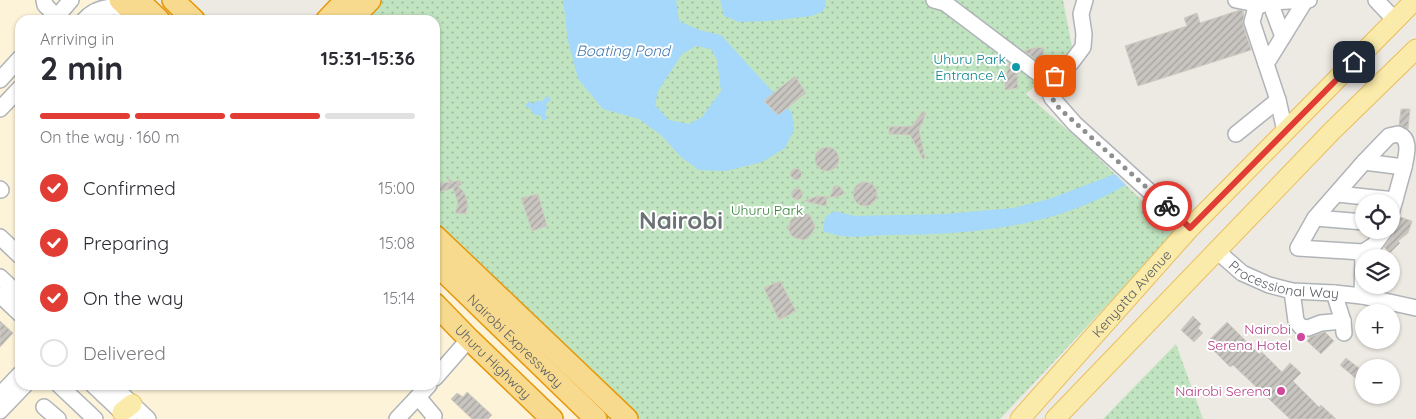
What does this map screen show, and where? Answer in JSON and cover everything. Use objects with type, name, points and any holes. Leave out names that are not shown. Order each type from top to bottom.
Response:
[{"type":"highway","points":[[163,0],[178,15]]},
{"type":"highway","points":[[173,0],[189,15]]},
{"type":"highway","points":[[332,15],[346,0]]},
{"type":"highway","points":[[356,15],[370,0]]},
{"type":"highway","points":[[133,8],[148,15]]},
{"type":"highway","points":[[440,241],[627,419]]},
{"type":"highway","points":[[440,255],[612,419]]},
{"type":"highway","name":"Nairobi Expressway","points":[[440,268],[596,419]]},
{"type":"highway","name":"Nairobi Expressway","points":[[440,289],[576,419]]},
{"type":"highway","name":"Uhuru Highway","points":[[440,309],[552,419]]},
{"type":"main road","name":"Kenyatta Avenue","points":[[1020,419],[1190,228],[1415,0]]},
{"type":"main road","points":[[1055,419],[1332,131],[1416,49]]},
{"type":"main road","points":[[1075,357],[1097,376]]},
{"type":"street","points":[[44,0],[45,5],[53,15]]},
{"type":"street","points":[[59,15],[71,0]]},
{"type":"street","points":[[934,0],[945,3],[1050,86]]},
{"type":"street","points":[[1085,0],[1081,14],[1084,34],[1082,47],[1071,63],[1055,76],[1050,86],[1052,98],[1075,124],[1190,228]]},
{"type":"street","points":[[1236,0],[1266,3],[1307,1]]},
{"type":"street","points":[[1376,0],[1395,20]]},
{"type":"street","points":[[1266,64],[1307,1]]},
{"type":"street","points":[[1266,3],[1283,37]]},
{"type":"street","points":[[1266,3],[1256,7],[1252,22],[1278,100],[1285,131]]},
{"type":"street","points":[[89,15],[106,7],[133,8]]},
{"type":"street","points":[[0,80],[15,64]]},
{"type":"street","points":[[0,109],[15,93]]},
{"type":"street","points":[[1236,134],[1278,100]]},
{"type":"street","points":[[1355,252],[1298,248],[1315,218],[1364,162],[1389,136],[1398,134],[1405,137],[1407,142],[1404,168],[1397,194]]},
{"type":"street","points":[[1364,162],[1404,168]]},
{"type":"street","points":[[1337,194],[1355,198]]},
{"type":"street","points":[[1315,218],[1355,221]]},
{"type":"street","points":[[0,237],[15,251]]},
{"type":"street","points":[[1368,249],[1374,245],[1378,239]]},
{"type":"street","name":"Processional Way","points":[[1217,251],[1242,273],[1269,285],[1292,291],[1362,296],[1416,308]]},
{"type":"street","points":[[2,286],[15,293]]},
{"type":"street","points":[[2,286],[15,306]]},
{"type":"street","points":[[1292,291],[1296,321],[1301,327],[1308,328],[1321,323],[1344,327],[1334,293]]},
{"type":"street","points":[[440,372],[469,339]]},
{"type":"street","points":[[0,395],[15,379]]},
{"type":"street","points":[[0,411],[19,390]]},
{"type":"street","points":[[64,390],[95,419]]},
{"type":"street","points":[[99,390],[128,412],[148,419]]},
{"type":"street","points":[[115,390],[128,412]]},
{"type":"street","points":[[397,419],[424,390]]},
{"type":"street","points":[[418,397],[434,416],[433,419]]},
{"type":"street","points":[[44,407],[58,419]]},
{"type":"shaded area","points":[[0,0],[151,0],[167,15],[15,15],[15,390],[440,390],[440,279],[586,419],[0,419]]},
{"type":"green space","name":"Uhuru Park","points":[[378,0],[1063,0],[1073,52],[1026,94],[1085,145],[1175,233],[1000,419],[622,419],[440,241],[440,15],[364,15]]},
{"type":"green space","points":[[1176,344],[1203,419],[1103,419]]},
{"type":"water","name":"Boating Pond","points":[[563,0],[680,0],[676,1],[679,21],[699,30],[721,35],[792,113],[794,130],[785,148],[762,162],[726,171],[699,170],[681,157],[661,135],[639,119],[603,109],[578,79],[568,41]],"holes":[[[696,46],[711,49],[717,60],[721,91],[702,117],[689,124],[669,120],[655,105],[658,91],[682,54]]]},
{"type":"water","points":[[720,0],[825,0],[826,6],[822,12],[811,16],[770,21],[739,22],[724,16]]},
{"type":"water","points":[[545,97],[549,97],[551,100],[546,104],[545,114],[548,118],[543,121],[541,116],[533,114],[531,109],[525,106],[529,101],[532,104],[536,101],[543,101]]},
{"type":"water","points":[[1115,174],[1126,185],[1070,211],[1012,226],[952,233],[860,237],[841,236],[823,231],[825,217],[835,211],[854,216],[944,214],[1013,208],[1049,199]]},
{"type":"building","points":[[1240,10],[1243,11],[1243,25],[1251,50],[1138,86],[1125,46],[1187,26],[1184,18],[1197,13],[1200,23]]},
{"type":"building","points":[[1037,47],[1044,48],[1043,61],[1037,60],[1024,51]]},
{"type":"building","points":[[1009,63],[1020,71],[1017,75],[1018,88],[1005,90],[1005,81]]},
{"type":"building","points":[[795,76],[806,93],[778,115],[764,101]]},
{"type":"building","points":[[1401,109],[1410,109],[1408,129],[1399,125]]},
{"type":"building","points":[[923,111],[926,113],[919,130],[925,158],[923,159],[910,135],[889,134],[889,127],[912,126]]},
{"type":"building","points":[[827,147],[835,151],[839,159],[835,167],[827,171],[819,167],[815,159],[819,151]]},
{"type":"building","points":[[796,168],[802,174],[796,180],[790,174]]},
{"type":"building","points":[[448,178],[453,182],[460,180],[461,185],[458,186],[464,192],[468,204],[466,214],[455,213],[458,206],[453,188],[440,192],[440,183],[450,182]]},
{"type":"building","points":[[865,182],[870,183],[876,189],[876,199],[870,205],[865,206],[860,205],[854,199],[853,194],[854,189],[860,183]]},
{"type":"building","points":[[834,186],[839,186],[845,193],[837,197],[830,197]]},
{"type":"building","points":[[797,188],[803,194],[797,200],[791,194]]},
{"type":"building","points":[[538,194],[547,226],[532,231],[521,198]]},
{"type":"building","points":[[818,196],[827,197],[826,206],[804,201]]},
{"type":"building","points":[[799,214],[809,214],[815,227],[811,235],[804,240],[791,235],[788,228],[791,220]]},
{"type":"building","points":[[1400,217],[1412,221],[1408,233],[1398,241],[1400,243],[1394,249],[1386,249],[1384,247],[1390,239],[1400,239]]},
{"type":"building","points":[[780,281],[796,311],[779,320],[764,288]]},
{"type":"building","points":[[1193,316],[1201,324],[1198,328],[1203,333],[1194,342],[1181,330]]},
{"type":"building","points":[[0,321],[13,333],[0,347]]},
{"type":"building","points":[[1227,322],[1259,354],[1262,352],[1282,372],[1290,363],[1301,373],[1293,381],[1319,407],[1321,405],[1336,419],[1290,419],[1233,365],[1230,367],[1206,343]]},
{"type":"building","points":[[1325,332],[1334,341],[1321,354],[1307,341],[1310,337]]},
{"type":"building","points":[[1346,358],[1355,365],[1355,378],[1340,365]]},
{"type":"building","points":[[467,392],[492,415],[488,419],[472,419],[451,399],[457,393],[463,397]]},
{"type":"way so far","points":[[1055,76],[1048,88],[1059,108],[1167,206]]},
{"type":"place","name":"Uhuru Park Entrance A","points":[[1016,67]]},
{"type":"place","name":"Nairobi Serena Hotel","points":[[1301,337]]},
{"type":"place","name":"Nairobi Serena","points":[[1281,391]]},
{"type":"district","name":"Nairobi","points":[[681,221]]},
{"type":"route","points":[[1167,206],[1190,228],[1354,62]]}]
